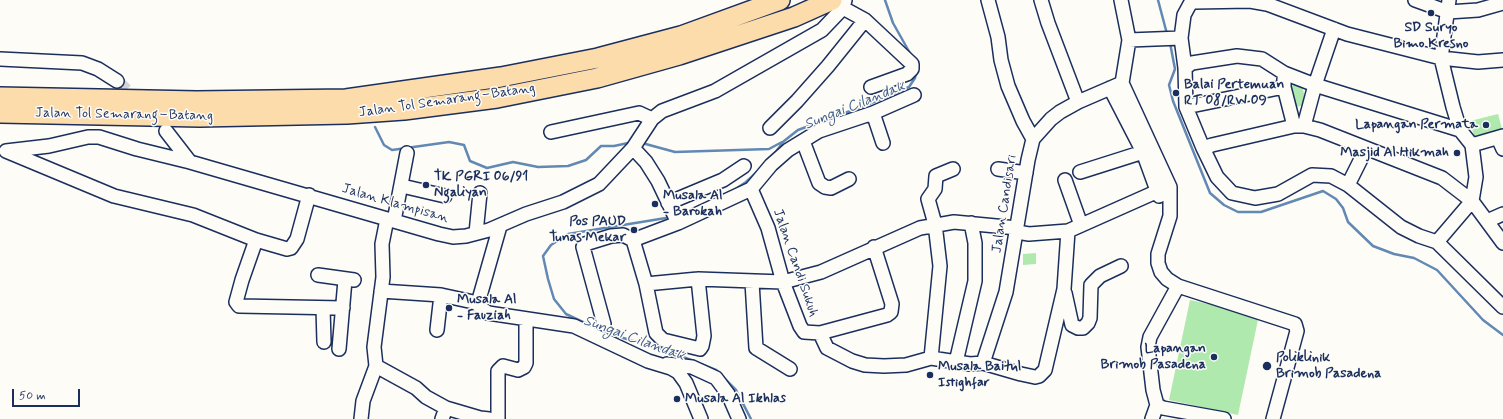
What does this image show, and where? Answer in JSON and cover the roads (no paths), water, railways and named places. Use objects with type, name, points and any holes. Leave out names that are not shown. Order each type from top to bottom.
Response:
[{"type":"highway","name":"Jalan Tol Semarang–Batang","points":[[0,113],[200,117],[346,107],[409,90],[501,77],[598,58],[681,36],[780,0]]},
{"type":"highway","name":"Jalan Tol Semarang–Batang","points":[[0,97],[197,100],[404,110],[497,98],[597,78],[679,55],[840,3]]},
{"type":"street","points":[[988,0],[998,37],[1001,60],[1008,86],[1023,122],[1033,139]]},
{"type":"street","points":[[1041,0],[1048,23],[1078,102]]},
{"type":"street","points":[[1121,0],[1129,40],[1122,83],[1170,187],[1170,216],[1158,254],[1158,264],[1161,272],[1167,279],[1178,286],[1295,324],[1297,331],[1273,419]]},
{"type":"street","points":[[1503,60],[1478,62],[1441,58],[1334,29],[1267,4],[1250,0],[1194,2],[1190,4],[1184,15],[1177,38],[1185,68],[1186,107],[1217,177],[1232,193],[1256,198],[1278,194],[1312,175],[1331,176],[1348,185],[1402,227],[1419,236],[1437,242],[1503,307]]},
{"type":"street","points":[[1415,0],[1478,10],[1503,3]]},
{"type":"street","points":[[840,3],[865,20],[912,66],[907,74],[870,87]]},
{"type":"street","name":"Jalan Klampisan","points":[[3,151],[49,146],[88,137],[99,137],[453,238],[500,226],[526,214],[563,202],[599,184],[634,146],[649,124],[662,111],[715,92],[822,30],[840,3]]},
{"type":"street","points":[[1437,242],[1472,201],[1476,177],[1472,145],[1460,130],[1441,58],[1448,6]]},
{"type":"street","points":[[770,128],[823,72],[865,20]]},
{"type":"street","points":[[1299,126],[1334,29]]},
{"type":"street","points":[[1129,40],[1177,38]]},
{"type":"street","points":[[1185,68],[1192,63],[1237,56],[1262,59],[1284,73],[1315,85],[1460,130]]},
{"type":"street","points":[[0,59],[82,63],[98,69],[118,81]]},
{"type":"street","points":[[1284,73],[1284,87],[1299,126]]},
{"type":"street","name":"Jalan Candisari","points":[[983,363],[1006,292],[1033,139],[1050,119],[1078,102],[1122,83]]},
{"type":"street","points":[[1186,107],[1284,87]]},
{"type":"street","points":[[646,284],[698,279],[783,282],[821,272],[874,247],[920,228],[935,224],[954,222],[971,223],[1017,230],[1029,234],[1068,231],[1159,193],[1143,152],[1110,88]]},
{"type":"street","points":[[674,214],[751,189],[770,165],[819,131],[873,113],[914,95]]},
{"type":"street","points":[[551,132],[639,113],[649,124]]},
{"type":"street","points":[[873,113],[883,143]]},
{"type":"street","points":[[1203,148],[1299,126],[1320,130],[1442,178],[1472,201],[1503,244]]},
{"type":"street","points":[[166,131],[190,162]]},
{"type":"street","points":[[803,141],[819,183],[825,187],[831,188],[849,179]]},
{"type":"street","points":[[1472,145],[1501,141]]},
{"type":"street","points":[[634,146],[658,181],[674,214]]},
{"type":"street","points":[[1348,185],[1366,149]]},
{"type":"street","points":[[3,151],[114,196],[193,215],[256,240],[287,249],[291,248],[297,239],[309,196]]},
{"type":"street","points":[[1080,172],[1143,152]]},
{"type":"street","points":[[361,419],[363,401],[376,366],[374,347],[383,270],[382,244],[402,186],[407,153]]},
{"type":"street","points":[[633,240],[744,166]]},
{"type":"street","points":[[931,358],[940,266],[935,224],[928,199],[935,189],[935,178],[943,172],[954,169]]},
{"type":"street","points":[[998,169],[1026,173]]},
{"type":"street","points":[[1066,180],[1081,225]]},
{"type":"street","points":[[402,186],[445,196]]},
{"type":"street","name":"Jalan Candi Sukuh","points":[[751,189],[768,228],[783,282],[800,326],[804,332],[820,333]]},
{"type":"street","points":[[476,233],[480,193]]},
{"type":"street","points":[[1487,221],[1503,214]]},
{"type":"street","points":[[956,362],[975,281],[975,243],[971,223]]},
{"type":"street","points":[[478,303],[500,226]]},
{"type":"street","points":[[874,247],[892,304],[891,312],[887,315],[820,333],[827,348],[852,362],[865,364],[884,366],[906,365],[931,358],[956,362],[983,363],[1035,377],[1045,370],[1064,289],[1068,231]]},
{"type":"street","points":[[604,324],[583,247],[585,244],[611,236],[623,235],[633,240],[646,284],[656,333],[663,340],[700,349],[704,336],[698,279]]},
{"type":"street","points":[[256,240],[242,280],[236,302],[238,306],[343,308]]},
{"type":"street","points":[[1064,289],[1072,325],[1078,328],[1083,328],[1088,323],[1090,318],[1091,284],[1100,276],[1120,266]]},
{"type":"street","points":[[318,275],[349,280],[343,308],[339,349]]},
{"type":"street","points":[[752,282],[756,348],[790,369]]},
{"type":"street","points":[[1152,419],[1157,405],[1148,347],[1150,337],[1178,286]]},
{"type":"street","points":[[381,291],[441,295],[478,303],[480,307],[488,313],[574,326],[648,361],[661,364],[692,367],[716,378],[728,394],[739,419]]},
{"type":"street","points":[[437,330],[441,295]]},
{"type":"street","points":[[323,308],[324,342]]},
{"type":"street","points":[[376,366],[382,371],[416,388],[444,413],[494,419],[498,370],[503,366],[518,370],[524,367],[526,363],[526,319]]},
{"type":"street","points":[[661,364],[678,372],[686,383],[701,419]]},
{"type":"street","points":[[1157,405],[1163,408],[1224,419]]},
{"type":"waterway","name":"Sungai Cilandak","points":[[885,0],[893,23],[911,55]]},
{"type":"waterway","points":[[1158,0],[1167,34]]},
{"type":"waterway","points":[[1170,43],[1175,69],[1169,85],[1173,101],[1210,193],[1224,205],[1238,212],[1261,212],[1323,191],[1336,199],[1343,208],[1348,222],[1373,246],[1394,254],[1414,258],[1437,270],[1483,320],[1503,335]]},
{"type":"waterway","name":"Sungai Cilandak","points":[[772,157],[784,141],[798,130],[864,106],[909,87],[915,78],[916,73]]},
{"type":"waterway","points":[[375,127],[384,145],[392,150],[449,142],[464,145],[470,161],[487,168],[513,162],[538,167],[568,166],[586,160],[601,146],[614,146],[633,142]]},
{"type":"waterway","points":[[642,143],[675,152],[769,149],[782,142]]},
{"type":"waterway","name":"Sungai Cilandak","points":[[731,192],[746,182],[757,172]]},
{"type":"waterway","name":"Sungai Cilandak","points":[[672,217],[568,234],[551,245],[543,256],[554,299],[566,314],[606,333],[668,351],[716,370],[719,373]]},
{"type":"waterway","name":"Sungai Cilandak","points":[[723,377],[736,390],[751,419]]},
{"type":"tunnel","points":[[117,81],[138,102]]},
{"type":"place","name":"SD Suryo Bimo Kresno","points":[[1431,13]]},
{"type":"place","name":"Balai Pertemuan RT 08/RW 09","points":[[1176,93]]},
{"type":"place","name":"Lapangan Permata","points":[[1486,125]]},
{"type":"place","name":"Masjid Al Hikmah","points":[[1457,153]]},
{"type":"place","name":"TK PGRI 06/91 Ngaliyan","points":[[426,185]]},
{"type":"place","name":"Musala Al - Barokah","points":[[655,204]]},
{"type":"place","name":"Pos PAUD Tunas Mekar","points":[[634,230]]},
{"type":"place","name":"Musala Al - Fauziah","points":[[449,308]]},
{"type":"place","name":"Lapangan Brimob Pasadena","points":[[1214,357]]},
{"type":"place","name":"Poliklinik Brimob Pasadena","points":[[1267,366]]},
{"type":"place","name":"Musala Baitul Istighfar","points":[[930,375]]},
{"type":"place","name":"Musala Al Ikhlas","points":[[677,399]]}]
